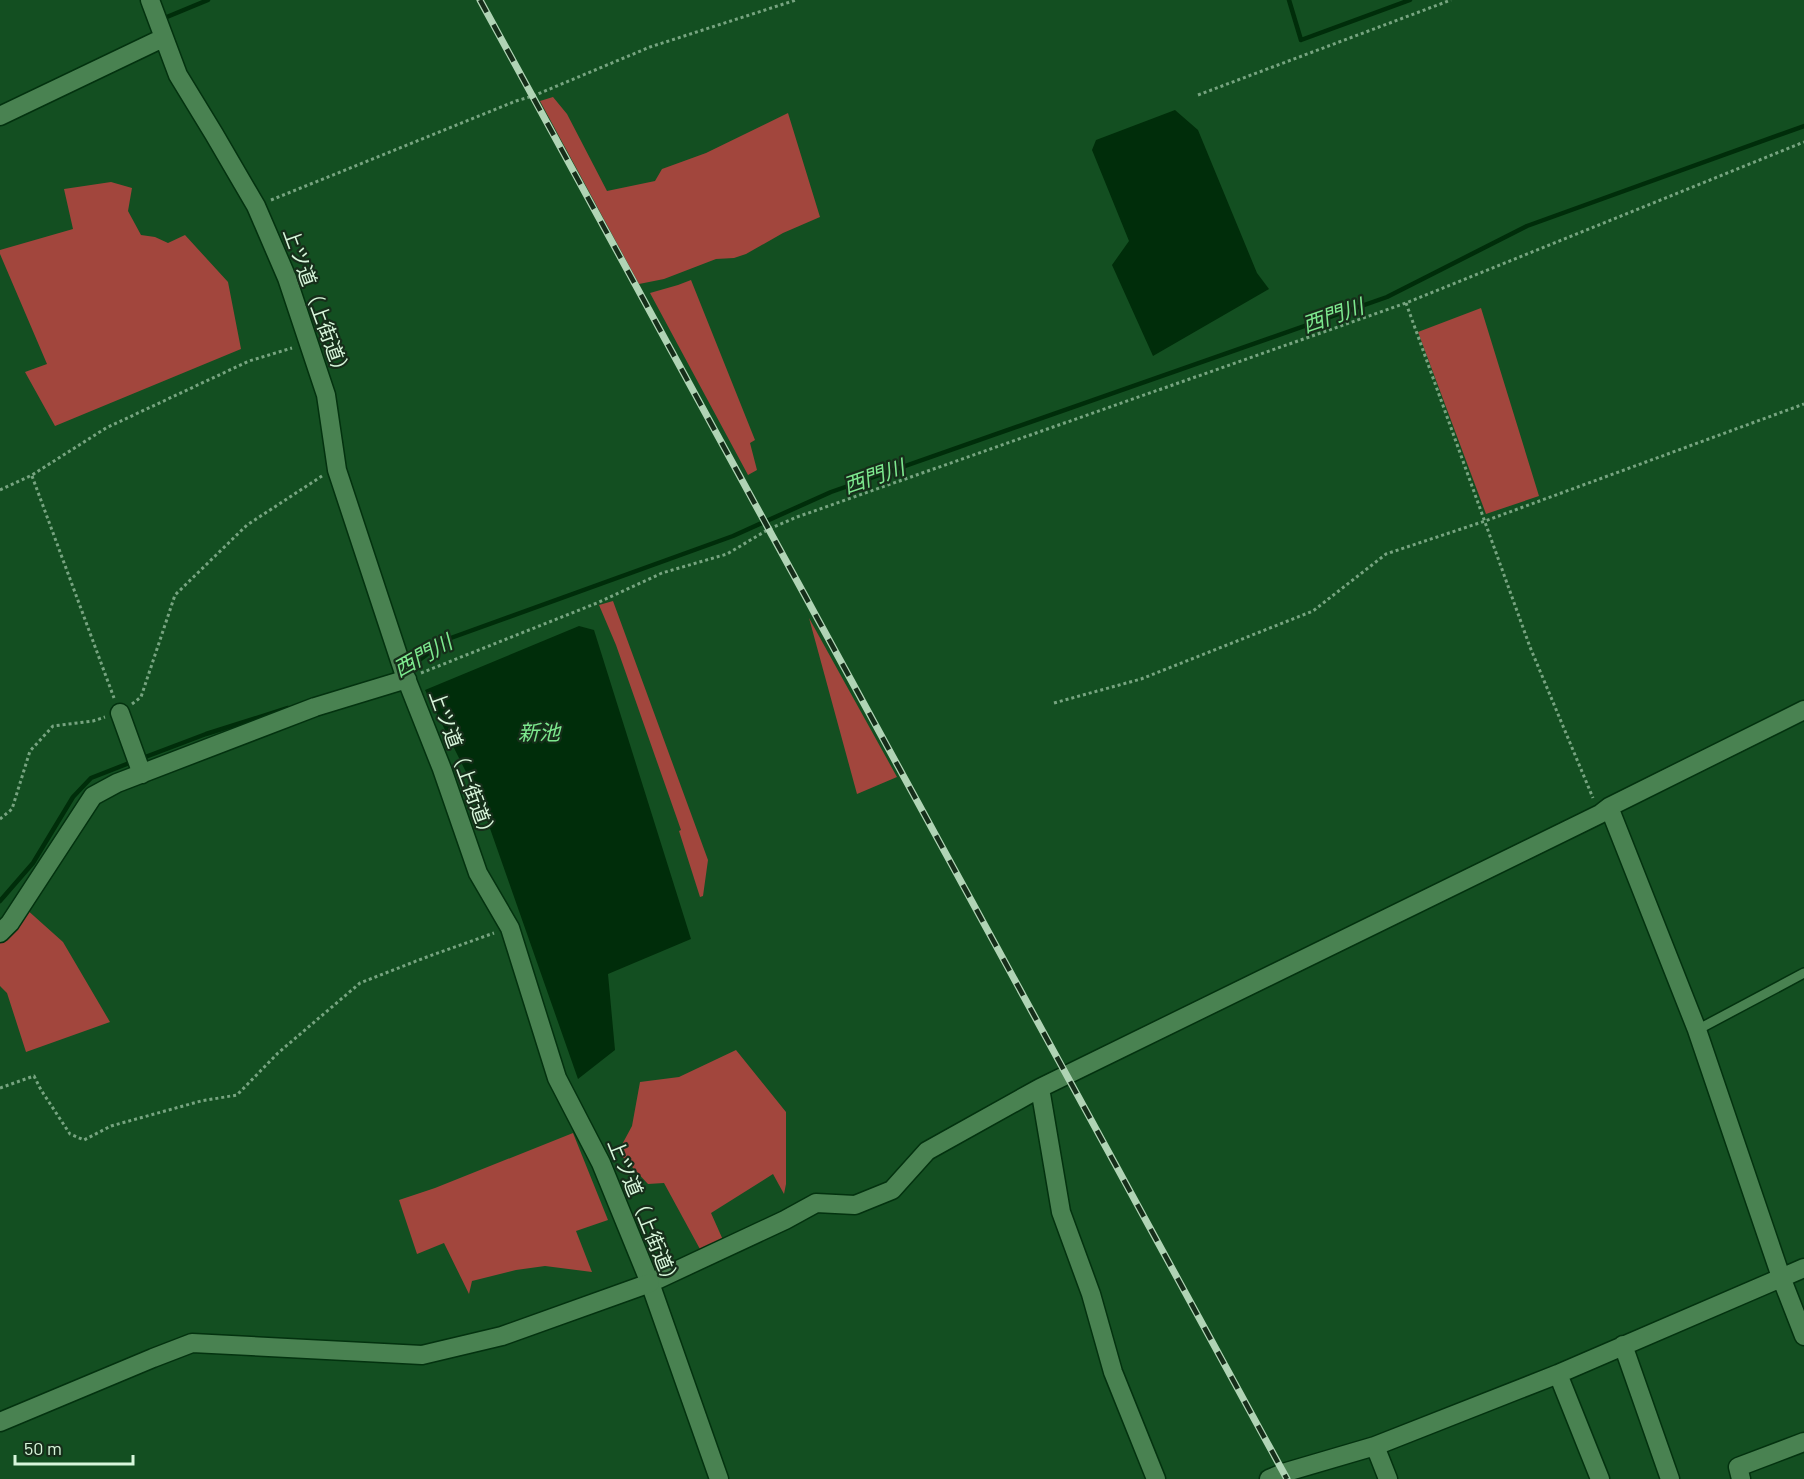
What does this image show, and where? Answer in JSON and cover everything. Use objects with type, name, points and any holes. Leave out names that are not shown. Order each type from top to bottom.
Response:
[{"type":"street","name":"上ツ道（上街道）","points":[[150,0],[178,75],[256,206],[287,278],[326,395],[337,470],[404,672],[442,769],[478,873],[510,928],[557,1077],[601,1162],[650,1283],[719,1479]]},
{"type":"street","points":[[0,116],[163,38]]},
{"type":"street","points":[[0,933],[10,923],[93,796],[117,783],[139,766],[315,708],[404,672]]},
{"type":"street","points":[[0,1422],[192,1343],[422,1355],[502,1336],[650,1283],[785,1220],[816,1203],[855,1204],[892,1190],[927,1151],[1040,1088],[1605,811],[1804,710]]},
{"type":"street","points":[[120,713],[139,766]]},
{"type":"street","points":[[1605,811],[1697,1030],[1781,1277],[1804,1336]]},
{"type":"street","points":[[1040,1088],[1061,1212],[1091,1294],[1113,1372],[1156,1479]]},
{"type":"street","points":[[1269,1479],[1375,1446],[1558,1374],[1804,1268]]},
{"type":"street","points":[[1623,1345],[1670,1479]]},
{"type":"street","points":[[1558,1374],[1600,1479]]},
{"type":"street","points":[[1741,1479],[1738,1467],[1804,1442]]},
{"type":"street","points":[[1375,1446],[1388,1479]]},
{"type":"lane","points":[[1697,1030],[1804,973]]},
{"type":"path","points":[[256,206],[650,47],[796,0]]},
{"type":"path","points":[[1198,95],[1451,0]]},
{"type":"path","points":[[404,672],[597,603],[662,573],[728,554],[769,529],[797,517],[1406,303],[1804,142]]},
{"type":"path","points":[[1406,303],[1530,647],[1605,811]]},
{"type":"path","points":[[0,490],[32,475],[106,428],[249,361],[308,344]]},
{"type":"path","points":[[1054,704],[1141,679],[1313,612],[1386,554],[1485,521],[1804,404]]},
{"type":"path","points":[[0,819],[12,809],[30,751],[53,726],[93,721],[120,713],[141,697],[176,596],[247,525],[320,476],[337,470]]},
{"type":"path","points":[[32,475],[120,713]]},
{"type":"path","points":[[0,1088],[34,1076],[70,1134],[84,1140],[111,1126],[201,1101],[237,1095],[278,1053],[360,983],[510,928]]},
{"type":"shaded area","points":[[553,97],[567,114],[607,191],[655,181],[662,169],[706,153],[788,113],[820,217],[783,233],[746,254],[734,258],[716,259],[664,279],[639,284],[540,101]]},
{"type":"shaded area","points":[[111,182],[132,188],[128,211],[141,235],[155,237],[168,243],[185,235],[228,282],[241,349],[55,426],[25,372],[47,364],[0,250],[73,229],[64,189]]},
{"type":"shaded area","points":[[691,280],[755,440],[750,443],[757,470],[748,475],[650,293]]},
{"type":"shaded area","points":[[1481,308],[1539,496],[1486,514],[1418,332]]},
{"type":"shaded area","points":[[613,601],[708,860],[703,896],[700,897],[679,831],[681,830],[616,645],[599,605]]},
{"type":"shaded area","points":[[809,618],[897,777],[857,794]]},
{"type":"shaded area","points":[[25,908],[63,942],[110,1022],[26,1052],[7,993],[0,986],[0,943],[8,936]]},
{"type":"shaded area","points":[[736,1050],[786,1112],[786,1184],[784,1194],[773,1174],[711,1213],[723,1240],[701,1251],[664,1183],[648,1184],[618,1152],[632,1126],[640,1082],[679,1077]]},
{"type":"shaded area","points":[[573,1133],[608,1220],[576,1231],[592,1272],[545,1266],[516,1270],[472,1281],[469,1294],[444,1243],[417,1254],[399,1200]]},
{"type":"water","points":[[1175,110],[1198,130],[1257,273],[1269,289],[1153,356],[1112,265],[1129,241],[1092,150],[1096,140]]},
{"type":"water","name":"新池","points":[[579,626],[594,630],[691,939],[608,974],[615,1050],[578,1079],[480,800],[425,690]]},
{"type":"waterway","points":[[162,19],[208,0]]},
{"type":"waterway","points":[[1289,0],[1301,40],[1410,0]]},
{"type":"waterway","name":"西門川","points":[[407,667],[448,639],[733,536],[831,492],[1387,297],[1527,226],[1804,126]]},
{"type":"waterway","name":"西門川","points":[[140,759],[206,734],[288,708]]},
{"type":"waterway","name":"西門川","points":[[0,901],[33,863],[73,797],[91,778],[132,762]]},
{"type":"railway","points":[[480,0],[1287,1479]]}]
